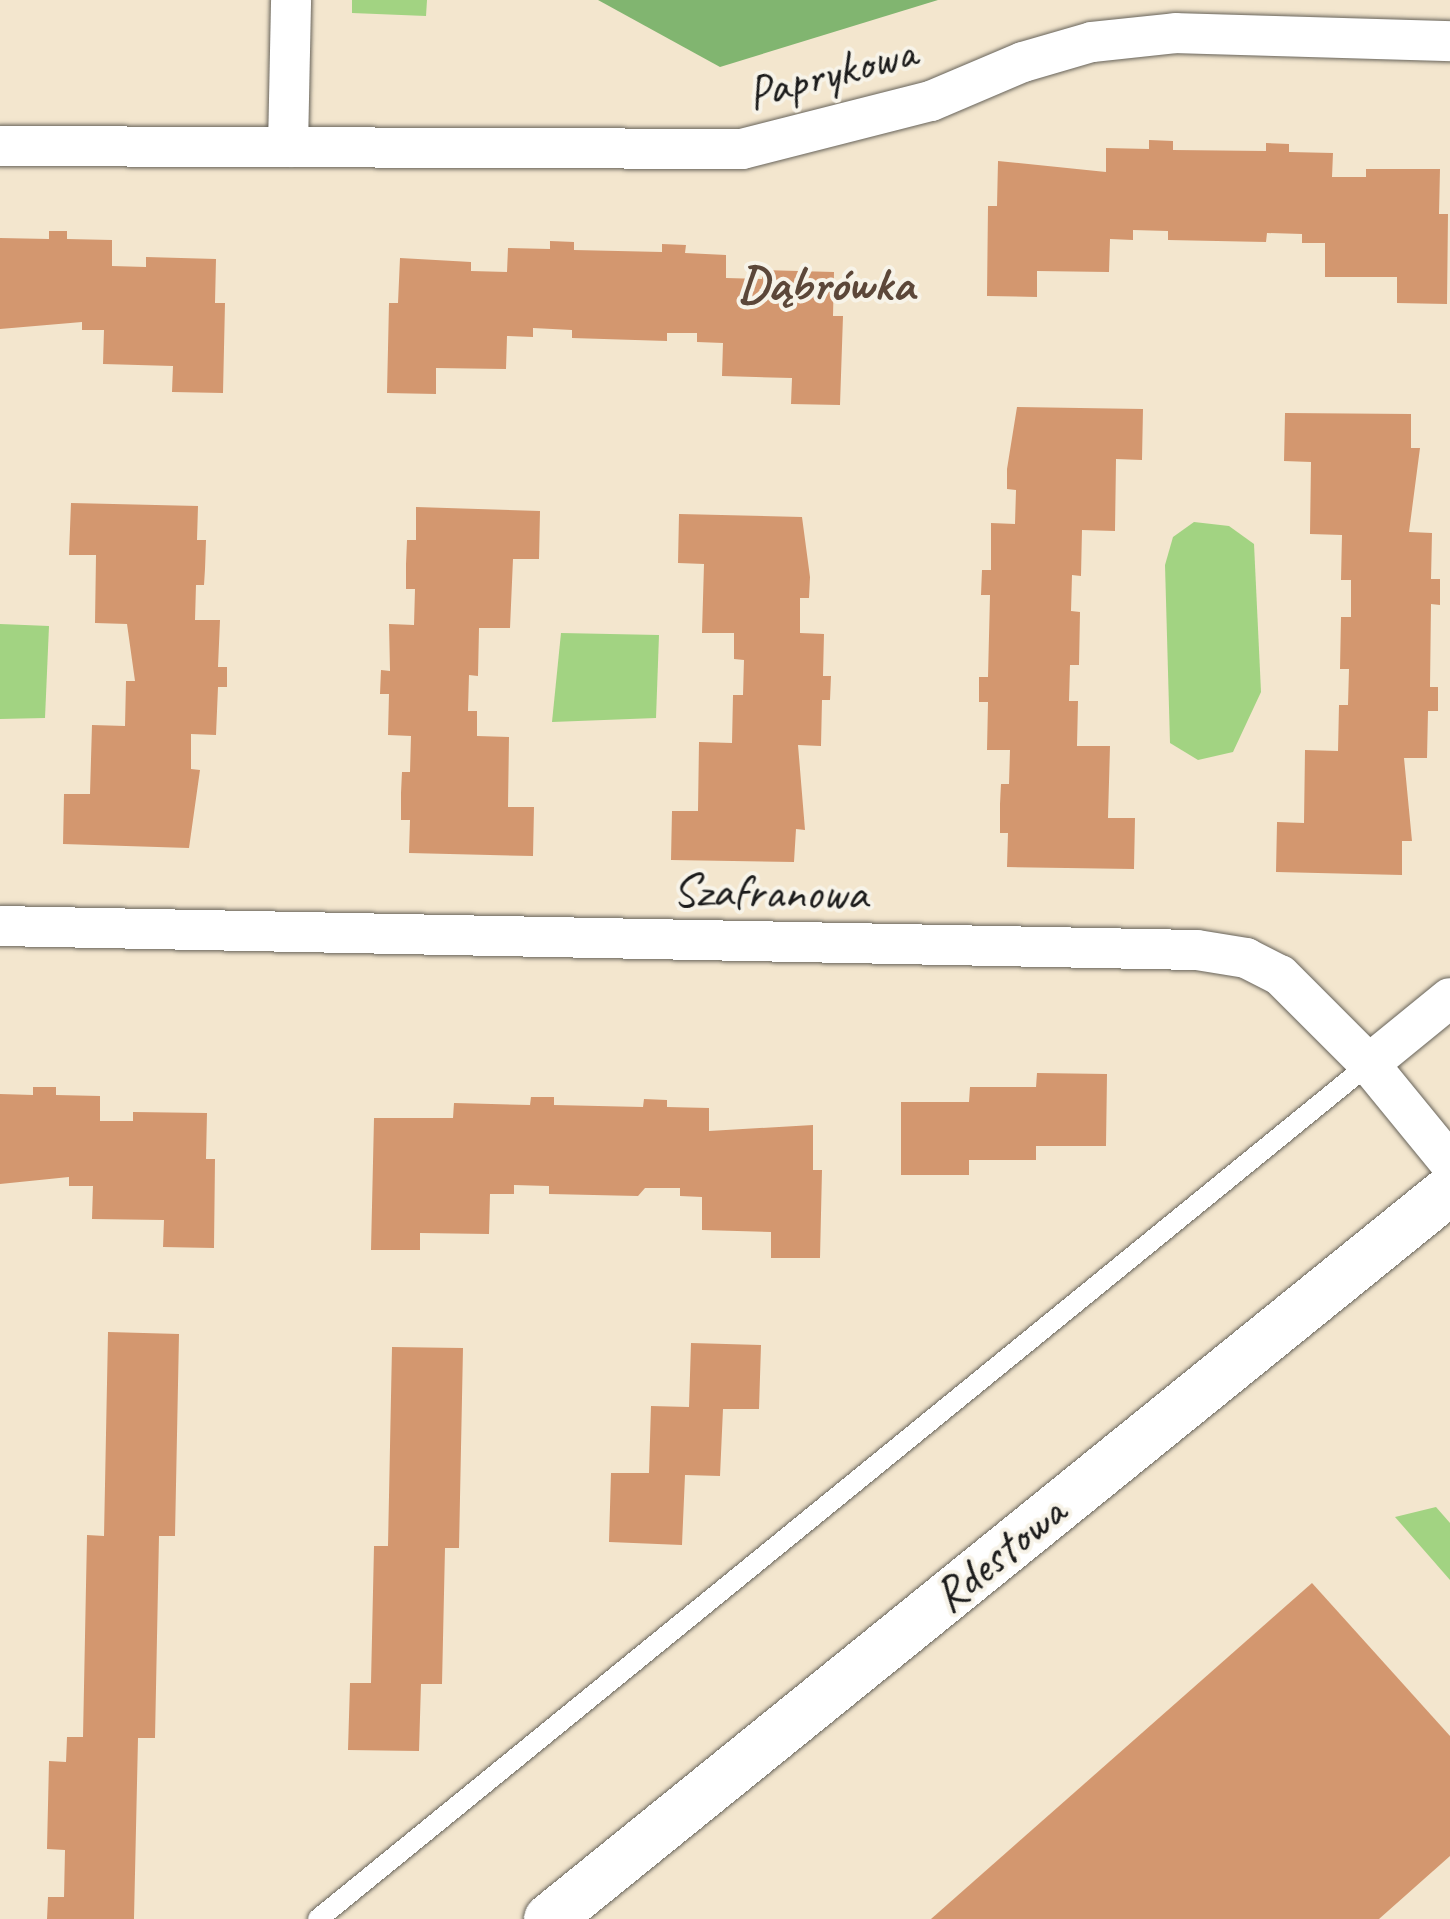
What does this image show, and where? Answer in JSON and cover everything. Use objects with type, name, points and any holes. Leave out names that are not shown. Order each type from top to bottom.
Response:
[{"type":"street","points":[[288,147],[291,0]]},
{"type":"street","name":"Paprykowa","points":[[0,146],[742,149],[932,102],[1023,62],[1092,42],[1176,33],[1450,41]]},
{"type":"street","name":"Szafranowa","points":[[0,926],[1197,950],[1246,958],[1280,974],[1370,1064],[1450,1162]]},
{"type":"street","points":[[1370,1064],[1450,998]]},
{"type":"street","name":"Rdestowa","points":[[549,1919],[1450,1190]]},
{"type":"lane","points":[[318,1919],[1370,1064]]},
{"type":"green space","points":[[352,0],[427,0],[426,16],[352,13]]},
{"type":"green space","points":[[598,0],[938,0],[720,67]]},
{"type":"green space","points":[[1194,522],[1229,526],[1254,544],[1261,692],[1233,752],[1198,760],[1170,743],[1165,565],[1173,537]]},
{"type":"green space","points":[[0,624],[49,626],[45,718],[0,719]]},
{"type":"green space","points":[[561,633],[659,635],[656,718],[552,722]]},
{"type":"green space","points":[[1436,1507],[1450,1523],[1450,1580],[1395,1517]]},
{"type":"building","points":[[1149,140],[1173,141],[1173,150],[1266,151],[1266,143],[1289,144],[1289,152],[1333,153],[1332,177],[1366,177],[1366,169],[1440,169],[1439,214],[1448,214],[1447,304],[1397,303],[1397,277],[1325,277],[1325,243],[1302,243],[1302,234],[1267,233],[1266,242],[1168,240],[1168,231],[1133,230],[1133,240],[1110,239],[1109,272],[1037,271],[1037,297],[987,296],[988,206],[997,206],[998,161],[1106,172],[1106,148],[1149,149]]},
{"type":"building","points":[[49,231],[67,231],[67,239],[112,240],[112,266],[146,267],[146,257],[216,259],[215,303],[225,303],[223,393],[172,392],[173,366],[103,364],[104,330],[82,330],[82,322],[0,329],[0,238],[49,239]]},
{"type":"building","points":[[550,241],[574,242],[574,250],[662,252],[662,244],[686,245],[685,253],[726,255],[726,278],[762,279],[762,270],[834,272],[833,316],[843,316],[840,405],[791,404],[792,378],[722,376],[723,343],[697,342],[697,333],[667,333],[667,341],[572,338],[572,330],[533,328],[533,337],[507,336],[506,369],[436,368],[436,394],[387,393],[389,303],[398,303],[400,258],[471,262],[471,271],[507,272],[508,248],[550,249]]},
{"type":"building","points":[[1017,407],[1143,409],[1142,460],[1116,459],[1115,531],[1082,530],[1081,576],[1072,575],[1071,611],[1080,612],[1079,665],[1070,665],[1069,701],[1078,701],[1077,746],[1110,746],[1108,818],[1135,818],[1134,869],[1007,867],[1008,833],[1000,833],[1000,804],[1001,784],[1009,784],[1010,750],[987,750],[988,702],[979,702],[979,677],[988,677],[990,595],[981,595],[982,570],[991,570],[991,523],[1015,524],[1016,490],[1007,489],[1007,469]]},
{"type":"building","points":[[1285,413],[1411,414],[1411,448],[1420,448],[1409,532],[1432,533],[1431,579],[1440,579],[1440,605],[1431,604],[1430,687],[1438,687],[1438,711],[1428,711],[1427,758],[1404,758],[1412,841],[1402,841],[1402,875],[1276,872],[1277,822],[1304,823],[1305,750],[1338,751],[1339,705],[1348,705],[1349,669],[1340,669],[1341,617],[1351,617],[1351,580],[1341,580],[1342,535],[1310,534],[1311,462],[1284,461]]},
{"type":"building","points":[[71,503],[198,506],[197,540],[206,540],[204,585],[196,585],[195,620],[220,620],[218,667],[227,667],[227,687],[218,687],[216,735],[191,734],[191,769],[200,770],[189,848],[63,844],[64,794],[90,794],[92,725],[125,726],[126,681],[135,681],[127,624],[95,623],[96,555],[69,555]]},
{"type":"building","points":[[416,507],[540,511],[539,559],[513,559],[510,628],[479,628],[478,676],[469,675],[468,711],[477,711],[477,736],[509,737],[508,807],[534,807],[533,856],[409,853],[410,820],[401,820],[401,793],[402,772],[410,772],[411,736],[388,735],[389,694],[380,694],[381,670],[390,671],[389,624],[414,625],[415,589],[406,589],[406,564],[407,540],[416,540]]},
{"type":"building","points":[[679,514],[802,517],[810,577],[809,598],[800,598],[800,633],[824,634],[823,676],[831,676],[830,700],[822,700],[821,746],[798,745],[805,830],[796,829],[794,862],[671,860],[672,811],[698,811],[699,742],[732,743],[733,695],[743,695],[744,660],[734,659],[734,633],[702,633],[704,564],[678,563]]},
{"type":"building","points":[[1037,1073],[1107,1074],[1106,1146],[1036,1146],[1036,1160],[969,1160],[969,1175],[901,1175],[901,1102],[969,1102],[970,1087],[1036,1087]]},
{"type":"building","points":[[33,1087],[56,1087],[56,1095],[100,1096],[100,1121],[133,1121],[133,1112],[207,1113],[206,1159],[215,1159],[214,1248],[163,1247],[164,1220],[92,1219],[93,1186],[69,1186],[69,1177],[0,1184],[0,1094],[33,1095]]},
{"type":"building","points":[[531,1097],[554,1097],[554,1105],[643,1107],[644,1099],[667,1100],[667,1107],[709,1108],[709,1131],[813,1125],[813,1170],[822,1170],[820,1258],[771,1258],[771,1232],[702,1230],[702,1197],[680,1196],[680,1188],[645,1188],[638,1196],[549,1194],[549,1186],[514,1185],[514,1194],[490,1194],[489,1234],[420,1233],[420,1250],[371,1250],[374,1118],[453,1118],[454,1103],[530,1105]]},
{"type":"building","points":[[108,1332],[179,1334],[175,1536],[159,1536],[155,1738],[138,1738],[134,1919],[47,1919],[48,1897],[64,1897],[65,1850],[47,1849],[49,1761],[66,1762],[67,1737],[83,1737],[87,1535],[104,1536]]},
{"type":"building","points":[[691,1343],[761,1345],[759,1409],[723,1409],[720,1476],[685,1475],[682,1545],[609,1542],[611,1473],[649,1473],[651,1406],[689,1407]]},
{"type":"building","points":[[392,1347],[463,1348],[459,1548],[445,1548],[442,1684],[421,1684],[419,1751],[348,1750],[350,1683],[371,1683],[374,1546],[388,1546]]},
{"type":"building","points":[[1312,1583],[1450,1736],[1450,1856],[1379,1919],[931,1919]]},
{"type":"district","name":"Dąbrówka","points":[[826,284]]}]
